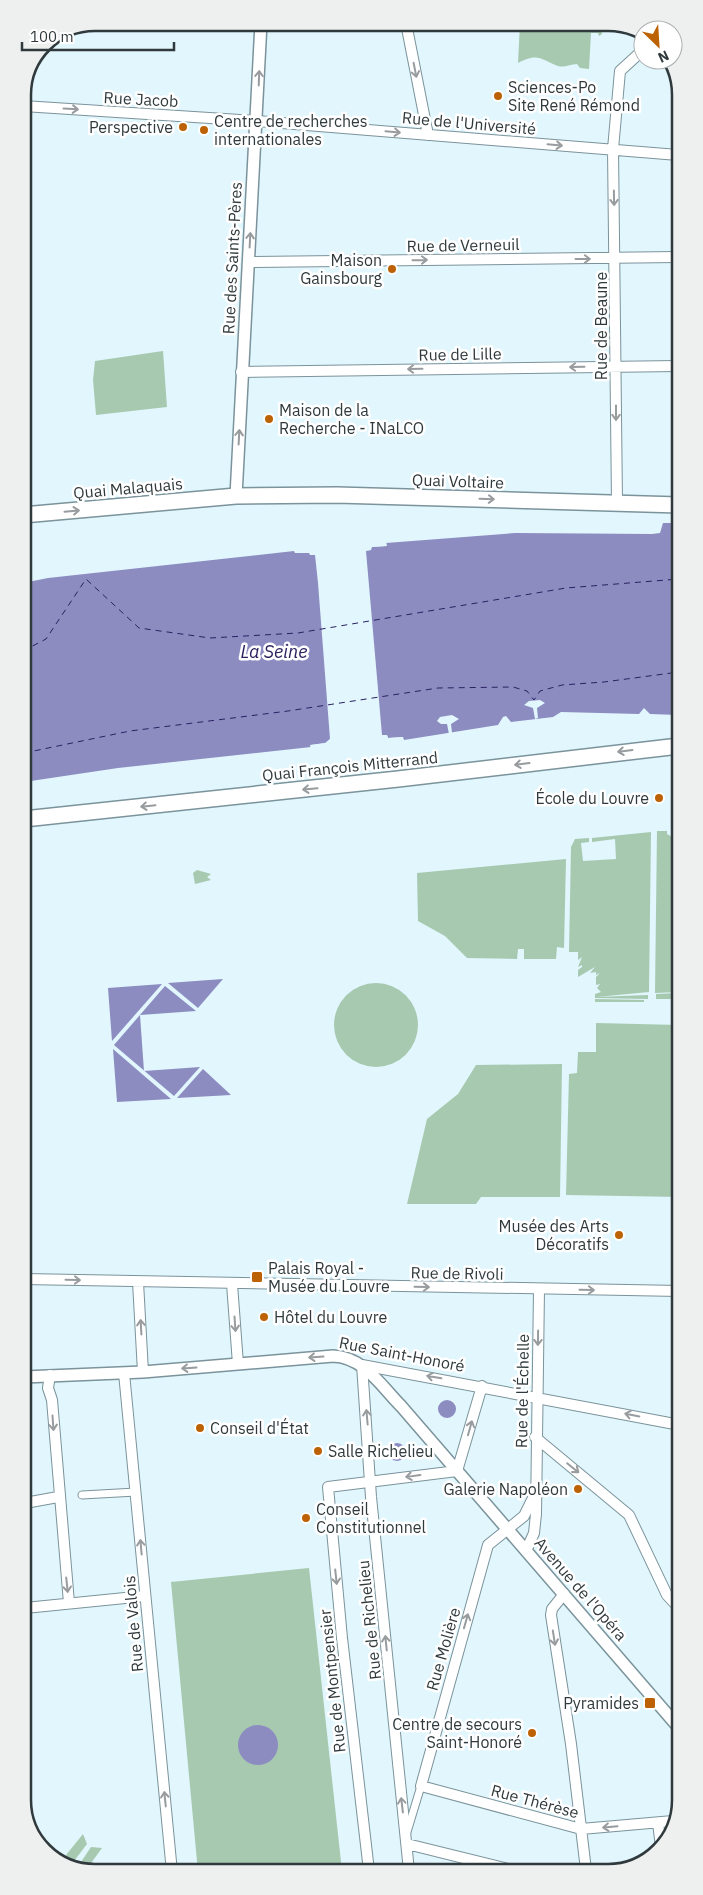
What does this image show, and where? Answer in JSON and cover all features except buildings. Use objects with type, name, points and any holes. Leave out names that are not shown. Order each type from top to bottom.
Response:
[{"type":"main road","name":"Quai Voltaire","points":[[236,496],[337,495],[672,505]]},
{"type":"main road","name":"Quai Malaquais","points":[[31,514],[236,496]]},
{"type":"main road","name":"Quai François Mitterrand","points":[[31,819],[402,779],[672,747]]},
{"type":"street","name":"Rue des Saints-Pères","points":[[236,496],[241,372],[249,262],[261,31]]},
{"type":"street","points":[[408,31],[428,135]]},
{"type":"street","name":"Rue de Beaune","points":[[617,503],[613,149],[620,71],[633,59]]},
{"type":"street","name":"Rue Jacob","points":[[31,106],[257,120]]},
{"type":"street","name":"Rue de l'Université","points":[[257,120],[672,154]]},
{"type":"street","name":"Rue de Verneuil","points":[[249,262],[672,257]]},
{"type":"street","name":"Rue de Lille","points":[[241,372],[672,366]]},
{"type":"street","name":"Rue de Rivoli","points":[[31,1279],[672,1291]]},
{"type":"street","points":[[138,1282],[143,1372]]},
{"type":"street","points":[[232,1284],[238,1364]]},
{"type":"street","name":"Rue de l'Échelle","points":[[526,1551],[534,1532],[539,1289]]},
{"type":"street","name":"Rue Saint-Honoré","points":[[31,1376],[143,1372],[343,1356],[362,1365],[536,1396],[672,1423]]},
{"type":"street","name":"Avenue de l'Opéra","points":[[362,1365],[457,1470],[672,1720]]},
{"type":"street","name":"Rue de Richelieu","points":[[362,1365],[370,1483],[408,1864]]},
{"type":"street","name":"Rue de Valois","points":[[124,1373],[171,1864]]},
{"type":"street","points":[[50,1375],[48,1388],[52,1400],[58,1497],[68,1603]]},
{"type":"street","points":[[370,1483],[457,1470],[482,1386]]},
{"type":"street","points":[[535,1437],[626,1511],[667,1596],[672,1601]]},
{"type":"street","name":"Rue de Montpensier","points":[[368,1864],[343,1648],[328,1488],[370,1483]]},
{"type":"street","points":[[82,1495],[136,1492]]},
{"type":"street","name":"Rue de l'Échelle","points":[[507,1529],[524,1516],[535,1494]]},
{"type":"street","points":[[31,1502],[58,1497]]},
{"type":"street","name":"Rue Molière","points":[[421,1786],[488,1545],[507,1529]]},
{"type":"street","points":[[564,1594],[552,1609],[551,1615],[571,1744],[585,1864]]},
{"type":"street","points":[[31,1607],[145,1596]]},
{"type":"street","points":[[421,1786],[406,1839],[491,1864]]},
{"type":"street","name":"Rue Thérèse","points":[[421,1786],[581,1829],[667,1822]]},
{"type":"street","points":[[658,1823],[660,1838]]},
{"type":"green space","points":[[520,31],[601,31],[602,34],[599,36],[598,33],[591,33],[589,69],[580,68],[577,64],[563,67],[558,66],[540,58],[531,58],[518,63]]},
{"type":"green space","points":[[163,351],[167,407],[96,415],[93,380],[95,361]]},
{"type":"green space","points":[[657,831],[667,831],[667,834],[672,837],[672,992],[655,993]]},
{"type":"green space","points":[[651,832],[649,992],[596,997],[648,995],[648,999],[595,998],[595,994],[601,992],[597,988],[600,984],[596,985],[596,977],[600,973],[596,975],[596,972],[590,973],[595,967],[578,977],[578,970],[582,965],[578,967],[582,957],[578,960],[578,952],[569,952],[571,847],[575,839],[589,838],[589,842],[581,843],[583,861],[616,859],[615,839],[592,842],[592,838]]},
{"type":"green space","points":[[566,859],[564,948],[557,947],[556,959],[524,959],[524,949],[518,949],[517,959],[467,958],[445,936],[418,921],[417,873]]},
{"type":"green space","points":[[197,870],[211,874],[207,877],[211,880],[195,884],[193,873]]},
{"type":"green space","points":[[376,983],[392,986],[406,995],[415,1009],[418,1025],[415,1041],[406,1055],[392,1064],[376,1067],[360,1064],[346,1055],[337,1041],[334,1025],[337,1009],[346,995],[360,986]]},
{"type":"green space","points":[[672,993],[672,999],[656,999],[656,994]]},
{"type":"green space","points":[[595,999],[644,1000],[644,1002],[595,1002]]},
{"type":"green space","points":[[596,1023],[672,1025],[672,1197],[566,1195],[569,1074],[577,1073],[578,1052],[596,1052]]},
{"type":"green space","points":[[562,1064],[560,1197],[481,1197],[476,1204],[407,1204],[427,1119],[458,1094],[476,1065]]},
{"type":"green space","points":[[309,1568],[341,1864],[197,1864],[171,1582]]},
{"type":"green space","points":[[83,1834],[87,1844],[75,1860],[66,1855]]},
{"type":"green space","points":[[91,1847],[102,1848],[90,1864],[81,1862]]},
{"type":"water","name":"La Seine","points":[[663,523],[672,523],[672,715],[650,714],[644,708],[639,714],[561,712],[553,717],[511,722],[506,716],[503,717],[498,725],[404,740],[403,737],[388,738],[387,735],[330,739],[326,743],[311,745],[311,747],[118,768],[31,781],[31,581],[294,551],[295,553],[315,555],[371,550],[371,547],[386,546],[386,543],[515,533],[660,533]]},
{"type":"water","points":[[223,979],[198,1008],[168,983]]},
{"type":"water","points":[[162,984],[112,1041],[108,988]]},
{"type":"water","points":[[165,986],[196,1011],[140,1015],[144,1070],[114,1045]]},
{"type":"water","points":[[113,1049],[171,1099],[117,1102]]},
{"type":"water","points":[[200,1067],[174,1096],[145,1071]]},
{"type":"water","points":[[203,1069],[231,1095],[177,1098]]},
{"type":"water","points":[[447,1400],[453,1403],[456,1409],[453,1415],[447,1418],[441,1415],[438,1409],[441,1403]]},
{"type":"water","points":[[397,1443],[403,1446],[406,1452],[403,1458],[397,1461],[391,1458],[388,1452],[391,1446]]},
{"type":"water","points":[[254,1725],[262,1725],[269,1728],[275,1734],[278,1745],[275,1756],[269,1762],[262,1765],[254,1765],[247,1762],[241,1756],[238,1749],[238,1741],[241,1734],[247,1728]]},
{"type":"pier","points":[[386,541],[387,546],[372,547],[371,550],[366,551],[382,735],[387,735],[388,738],[403,737],[403,742],[401,739],[387,740],[382,737],[331,742],[327,745],[313,747],[311,750],[310,745],[325,743],[330,739],[318,583],[315,555],[295,553],[294,548],[297,551],[310,550],[315,553],[369,548],[370,545]]},
{"type":"pier","points":[[540,700],[545,703],[537,708],[538,718],[535,719],[533,708],[524,705],[529,701]]},
{"type":"pier","points":[[452,715],[459,719],[451,724],[452,733],[449,734],[447,724],[441,724],[437,721],[440,717]]},
{"type":"ferry route","points":[[31,647],[46,639],[86,579],[139,628],[210,638],[298,633],[566,588],[672,580]]},
{"type":"ferry route","points":[[31,752],[130,731],[288,711],[438,688],[513,687],[527,691],[534,700],[540,691],[562,685],[604,682],[672,673]]},
{"type":"place","name":"Sciences-Po Site René Rémond","points":[[498,96]]},
{"type":"place","name":"Perspective","points":[[183,127]]},
{"type":"place","name":"Centre de recherches internationales","points":[[204,130]]},
{"type":"place","name":"Maison Gainsbourg","points":[[392,269]]},
{"type":"place","name":"Maison de la Recherche - INaLCO","points":[[269,419]]},
{"type":"place","name":"École du Louvre","points":[[659,798]]},
{"type":"place","name":"Musée des Arts Décoratifs","points":[[619,1235]]},
{"type":"place","name":"Palais Royal - Musée du Louvre","points":[[257,1277]]},
{"type":"place","name":"Hôtel du Louvre","points":[[264,1317]]},
{"type":"place","name":"Conseil d'État","points":[[200,1428]]},
{"type":"place","name":"Salle Richelieu","points":[[318,1451]]},
{"type":"place","name":"Galerie Napoléon","points":[[578,1489]]},
{"type":"place","name":"Conseil Constitutionnel","points":[[306,1518]]},
{"type":"place","name":"Pyramides","points":[[650,1703]]},
{"type":"place","name":"Centre de secours Saint-Honoré","points":[[532,1733]]}]
